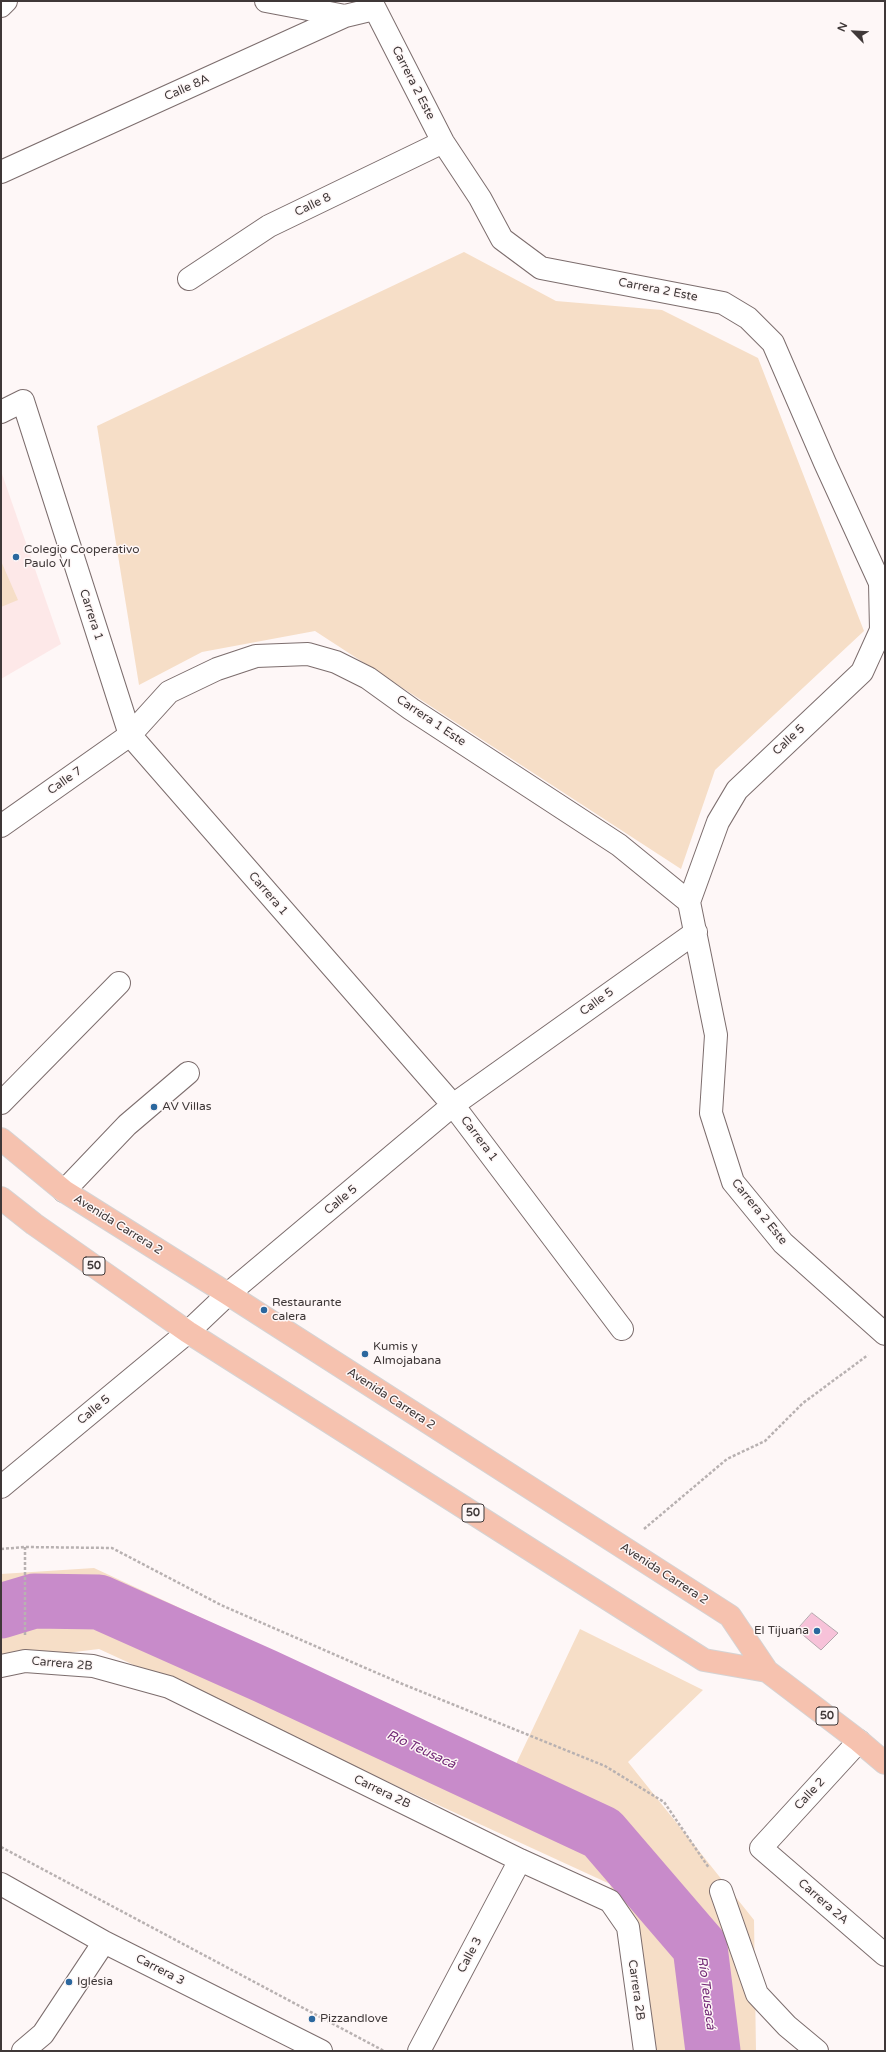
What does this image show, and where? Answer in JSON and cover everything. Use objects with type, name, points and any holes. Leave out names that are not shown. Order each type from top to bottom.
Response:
[{"type":"main road","name":"Avenida Carrera 2","points":[[1,1139],[64,1191],[228,1294],[730,1616],[767,1671],[859,1741],[885,1763]]},
{"type":"main road","name":"Avenida Carrera 2","points":[[1,1198],[34,1224],[188,1332],[704,1660],[767,1671]]},
{"type":"street","points":[[1,6],[6,1]]},
{"type":"street","points":[[266,1],[345,16]]},
{"type":"street","name":"Calle 8A","points":[[1,172],[345,16],[373,5]]},
{"type":"street","name":"Carrera 2 Este","points":[[373,5],[443,142],[480,198],[502,239],[541,268],[723,303],[748,318],[773,343],[825,463],[880,582],[881,630]]},
{"type":"street","name":"Calle 8","points":[[189,279],[269,226],[443,142]]},
{"type":"street","name":"Carrera 1","points":[[1,412],[23,401],[130,735],[453,1106],[622,1329]]},
{"type":"street","name":"Calle 5","points":[[688,902],[718,822],[737,790],[862,672],[881,630]]},
{"type":"street","name":"Carrera 1 Este","points":[[130,735],[168,692],[217,670],[256,656],[276,654],[308,654],[336,662],[368,678],[411,709],[619,845],[688,902]]},
{"type":"street","name":"Calle 7","points":[[1,826],[130,735]]},
{"type":"street","points":[[688,902],[696,932]]},
{"type":"street","name":"Carrera 2 Este","points":[[696,932],[716,1035],[711,1113],[733,1182],[783,1243],[885,1334]]},
{"type":"street","name":"Calle 5","points":[[1,1487],[188,1332],[228,1294],[453,1106],[696,932]]},
{"type":"street","points":[[1,1103],[119,983]]},
{"type":"street","points":[[64,1191],[127,1125],[188,1073]]},
{"type":"street","name":"Carrera 2B","points":[[1,1666],[25,1661],[93,1666],[169,1687],[520,1860],[610,1901],[628,1927],[645,2051]]},
{"type":"street","name":"Calle 2","points":[[761,1848],[859,1741]]},
{"type":"street","name":"Carrera 2A","points":[[761,1848],[885,1955]]},
{"type":"street","name":"Calle 3","points":[[419,2051],[520,1860]]},
{"type":"street","name":"Carrera 3","points":[[1,1884],[104,1942],[321,2051]]},
{"type":"street","points":[[721,1891],[757,1994],[787,2026],[817,2051]]},
{"type":"street","points":[[23,2051],[42,2034],[104,1942]]},
{"type":"path","points":[[623,1548],[665,1509],[727,1459],[765,1441],[803,1403],[855,1363],[873,1352]]},
{"type":"path","points":[[1,1550],[25,1548],[112,1548],[221,1606],[400,1684],[604,1766],[664,1802],[706,1863],[721,1891]]},
{"type":"path","points":[[25,1548],[25,1661]]},
{"type":"path","points":[[1,1846],[384,2051]]},
{"type":"shaded area","points":[[464,252],[556,301],[662,310],[758,358],[864,631],[715,770],[681,869],[315,631],[202,652],[139,685],[97,426]]},
{"type":"shaded area","name":"Colegio Cooperativo Paulo VI","points":[[1,471],[61,644],[1,679]]},
{"type":"shaded area","points":[[1,561],[18,600],[1,607]]},
{"type":"shaded area","points":[[94,1568],[516,1764],[580,1629],[703,1690],[628,1762],[754,1920],[756,2051],[647,2051],[610,1884],[99,1649],[1,1661],[1,1574]]},
{"type":"building","name":"El Tijuana","points":[[812,1613],[838,1633],[821,1650],[797,1630]]},
{"type":"waterway","name":"Río Teusacá","points":[[1,1611],[34,1601],[99,1602],[265,1676],[602,1833],[700,1947],[713,2051]]},
{"type":"place","name":"Colegio Cooperativo Paulo VI","points":[[16,557]]},
{"type":"place","name":"AV Villas","points":[[154,1107]]},
{"type":"place","name":"Restaurante calera","points":[[264,1310]]},
{"type":"place","name":"Kumis y Almojabana","points":[[365,1354]]},
{"type":"place","name":"El Tijuana","points":[[817,1631]]},
{"type":"place","name":"Iglesia","points":[[69,1982]]},
{"type":"place","name":"Pizzandlove","points":[[312,2019]]}]
